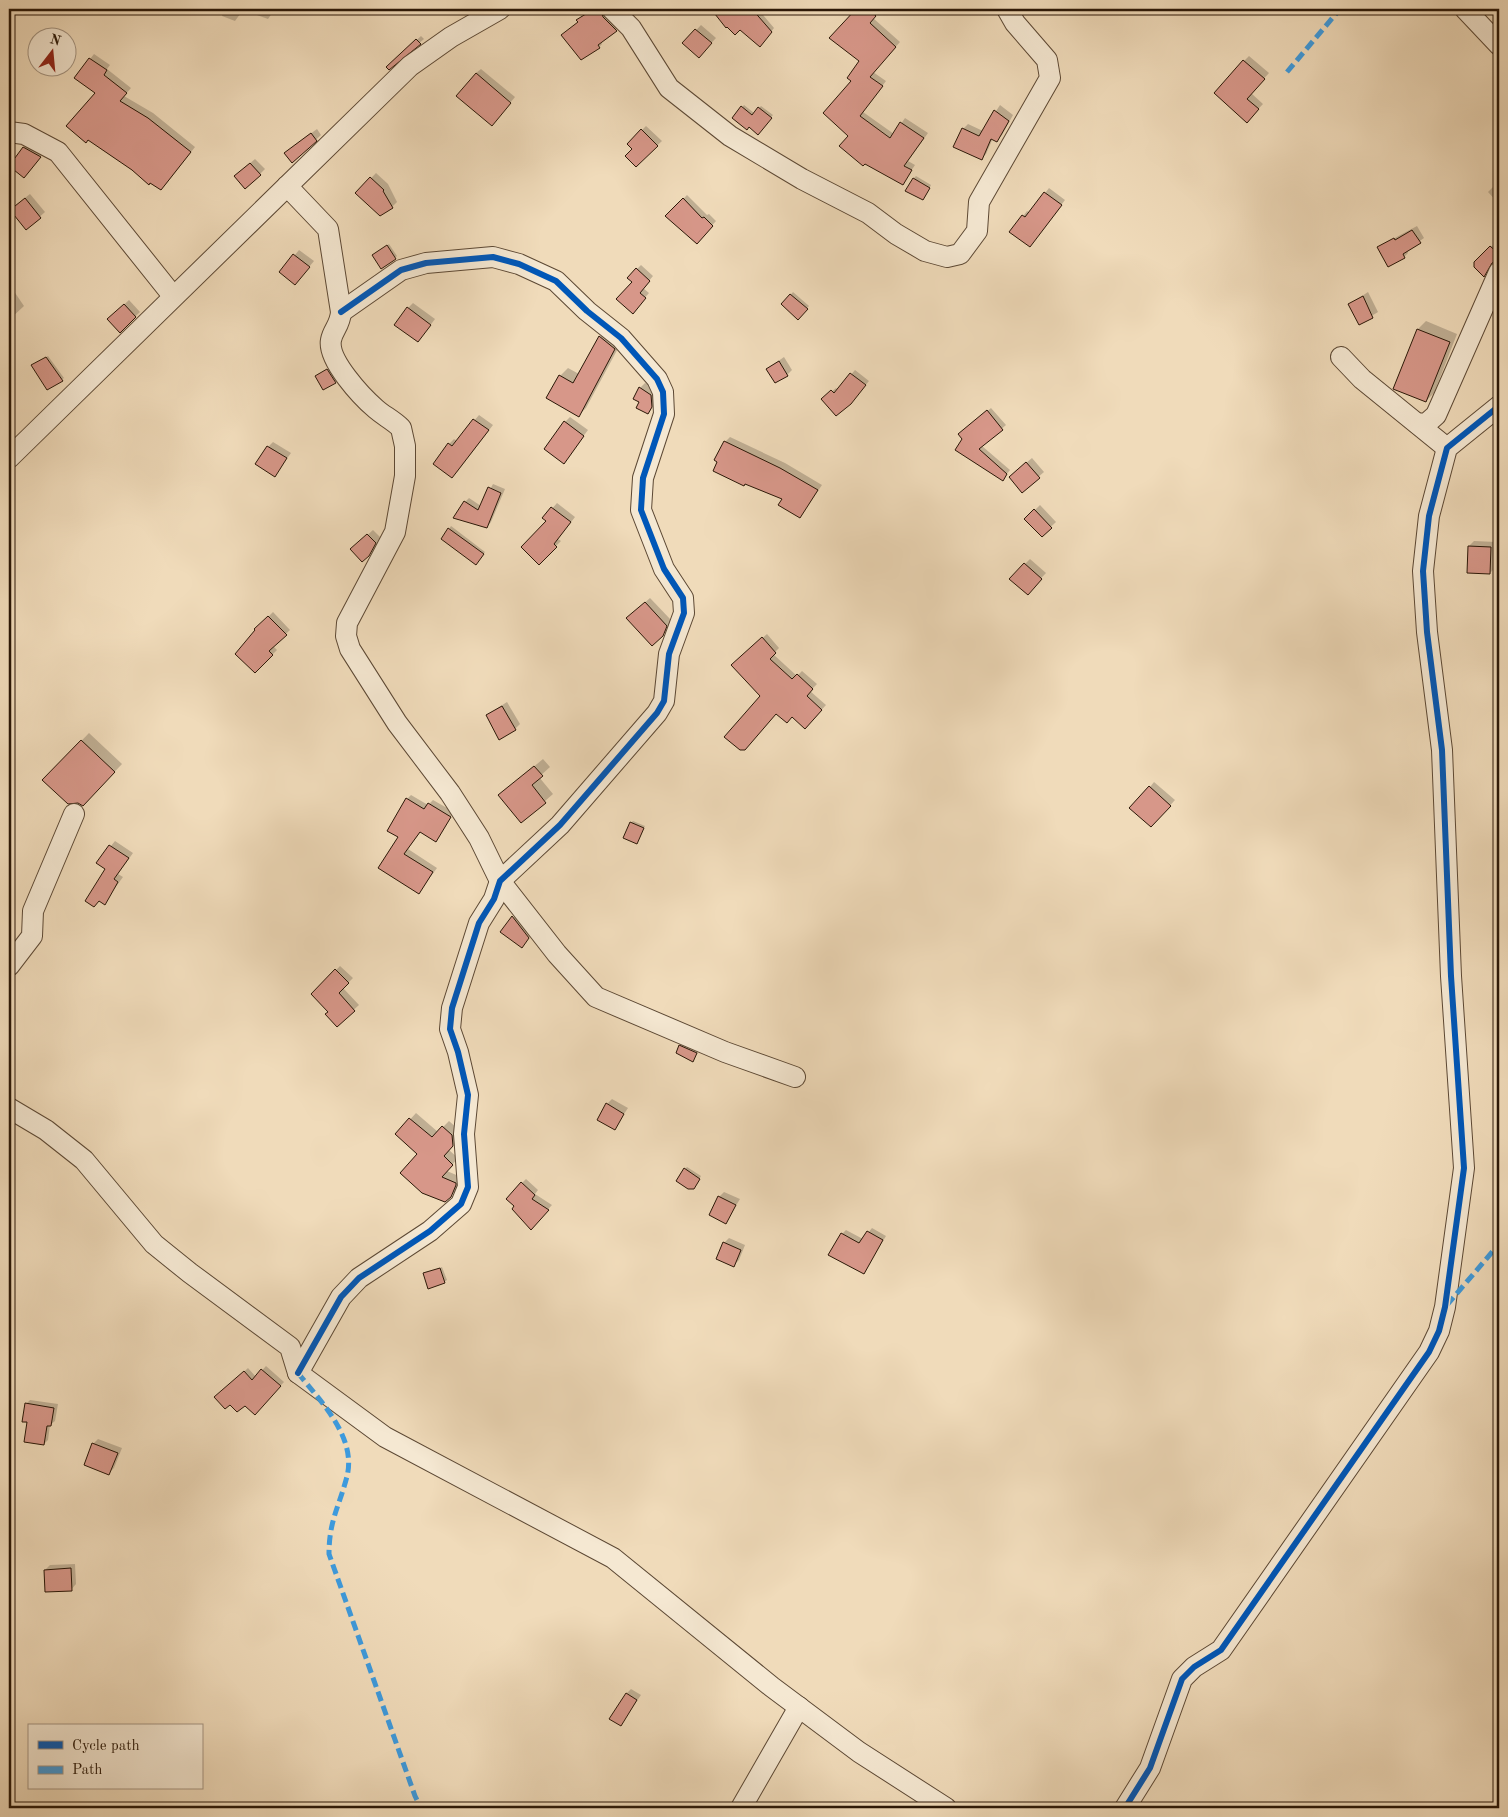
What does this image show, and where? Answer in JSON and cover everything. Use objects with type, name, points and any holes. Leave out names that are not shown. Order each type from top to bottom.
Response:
[{"type":"street","points":[[9,458],[410,66],[450,38],[500,9]]},
{"type":"street","points":[[612,9],[632,28],[669,88],[730,136],[802,179],[868,213],[896,234],[925,251],[947,257],[960,254],[977,231],[979,202],[985,189],[1050,78],[1047,60],[1015,23],[1007,9]]},
{"type":"street","points":[[1465,9],[1499,45]]},
{"type":"street","points":[[9,132],[24,134],[58,152],[173,296]]},
{"type":"street","points":[[287,186],[328,229],[341,312],[340,323],[331,340],[332,354],[352,384],[376,409],[401,428],[405,446],[405,476],[395,532],[347,623],[346,636],[350,649],[397,723],[450,793],[478,838],[500,881],[557,954],[596,996],[725,1052],[795,1077]]},
{"type":"street","points":[[298,1373],[341,1298],[359,1278],[430,1231],[460,1204],[468,1188],[464,1134],[468,1095],[458,1052],[450,1029],[452,1008],[479,923],[494,899],[500,881],[560,825],[657,712],[664,701],[669,654],[684,613],[682,598],[664,569],[641,510],[640,502],[643,478],[664,414],[663,392],[656,379],[621,338],[587,311],[556,280],[519,264],[485,257],[417,265],[401,270],[341,312]]},
{"type":"street","points":[[1418,424],[1427,423],[1436,414],[1499,272]]},
{"type":"street","points":[[1341,357],[1362,379],[1447,448]]},
{"type":"street","points":[[1125,1808],[1150,1768],[1182,1679],[1194,1667],[1221,1650],[1429,1352],[1439,1331],[1446,1307],[1464,1168],[1451,976],[1442,750],[1427,632],[1423,572],[1429,516],[1447,448],[1499,406]]},
{"type":"street","points":[[9,966],[32,936],[33,911],[74,814]]},
{"type":"street","points":[[9,1108],[46,1130],[84,1160],[154,1244],[290,1347],[298,1373],[385,1437],[613,1558],[799,1707],[859,1752],[946,1808]]},
{"type":"street","points":[[742,1808],[799,1707]]},
{"type":"building","points":[[594,9],[600,9],[603,17],[617,31],[598,45],[600,48],[581,60],[561,35],[578,22],[576,20]]},
{"type":"building","points":[[711,9],[752,9],[772,32],[760,47],[740,30],[735,35],[726,28]]},
{"type":"building","points":[[856,9],[868,9],[876,16],[870,23],[896,47],[870,77],[883,86],[860,116],[890,138],[900,122],[924,138],[904,166],[912,170],[903,185],[865,164],[863,166],[839,146],[848,136],[823,113],[851,81],[847,78],[859,61],[829,38]]},
{"type":"building","points":[[695,29],[712,43],[699,58],[682,43]]},
{"type":"building","points":[[416,39],[421,44],[389,70],[386,67]]},
{"type":"building","points":[[89,58],[107,70],[104,75],[127,93],[120,101],[148,118],[191,152],[161,190],[150,183],[149,185],[132,170],[88,140],[86,143],[66,126],[95,93],[74,78],[78,78],[78,73]]},
{"type":"building","points":[[1243,60],[1265,79],[1247,99],[1259,109],[1247,123],[1214,93]]},
{"type":"building","points":[[476,73],[511,103],[492,126],[456,96]]},
{"type":"building","points":[[741,106],[752,115],[758,107],[772,118],[758,135],[749,127],[747,130],[732,118]]},
{"type":"building","points":[[994,110],[1009,121],[997,142],[991,139],[982,160],[953,147],[962,128],[979,136]]},
{"type":"building","points":[[641,129],[658,146],[636,167],[625,156],[632,149],[627,144]]},
{"type":"building","points":[[311,133],[317,141],[292,163],[284,153]]},
{"type":"building","points":[[23,147],[41,157],[24,178],[9,166]]},
{"type":"building","points":[[250,163],[261,175],[245,189],[234,176]]},
{"type":"building","points":[[370,177],[384,190],[393,208],[380,216],[355,193]]},
{"type":"building","points":[[913,178],[930,188],[923,200],[905,191]]},
{"type":"building","points":[[1044,192],[1062,205],[1030,247],[1009,232],[1022,215],[1025,217]]},
{"type":"building","points":[[25,198],[41,218],[26,230],[10,210]]},
{"type":"building","points":[[683,198],[702,218],[704,217],[713,226],[697,244],[665,216]]},
{"type":"building","points":[[1412,230],[1421,243],[1403,254],[1405,258],[1388,267],[1377,247],[1394,238],[1395,240]]},
{"type":"building","points":[[387,245],[396,259],[381,269],[372,255]]},
{"type":"building","points":[[1490,246],[1499,254],[1499,260],[1492,263],[1484,277],[1474,267],[1474,262]]},
{"type":"building","points":[[293,254],[310,267],[295,285],[279,272]]},
{"type":"building","points":[[636,268],[650,281],[640,293],[646,298],[633,314],[616,299],[632,282],[627,278]]},
{"type":"building","points":[[790,294],[808,309],[798,320],[781,304]]},
{"type":"building","points":[[1363,296],[1373,318],[1359,325],[1348,304]]},
{"type":"building","points":[[124,304],[136,317],[120,333],[107,319]]},
{"type":"building","points":[[407,307],[431,325],[418,342],[394,325]]},
{"type":"building","points":[[1417,329],[1450,342],[1426,402],[1393,389]]},
{"type":"building","points":[[599,336],[615,349],[579,417],[546,398],[559,375],[573,383]]},
{"type":"building","points":[[46,357],[63,381],[47,390],[31,365]]},
{"type":"building","points":[[779,361],[788,376],[775,383],[766,369]]},
{"type":"building","points":[[327,369],[336,383],[323,390],[315,376]]},
{"type":"building","points":[[850,373],[866,385],[851,404],[836,416],[821,399],[831,390],[834,393]]},
{"type":"building","points":[[639,387],[651,395],[652,407],[648,414],[636,408],[639,402],[633,399]]},
{"type":"building","points":[[987,410],[1003,430],[979,449],[1007,474],[1003,481],[955,450],[962,439],[958,434]]},
{"type":"building","points":[[473,419],[489,430],[452,478],[433,464],[448,443],[452,446]]},
{"type":"building","points":[[564,421],[584,436],[564,464],[544,449]]},
{"type":"building","points":[[724,441],[780,468],[818,490],[800,518],[778,505],[782,499],[745,484],[744,486],[713,471],[717,462],[714,460]]},
{"type":"building","points":[[267,446],[287,458],[275,477],[255,464]]},
{"type":"building","points":[[1026,462],[1040,478],[1022,493],[1009,477]]},
{"type":"building","points":[[488,487],[501,493],[487,528],[453,518],[464,501],[478,510]]},
{"type":"building","points":[[551,507],[571,522],[554,544],[557,547],[539,565],[521,547],[546,521],[542,518]]},
{"type":"building","points":[[1034,509],[1052,528],[1042,537],[1024,519]]},
{"type":"building","points":[[448,528],[484,554],[476,565],[441,539]]},
{"type":"building","points":[[367,534],[376,543],[369,556],[362,562],[350,549]]},
{"type":"building","points":[[1468,546],[1491,547],[1490,574],[1467,573]]},
{"type":"building","points":[[1024,563],[1042,579],[1028,595],[1009,579]]},
{"type":"building","points":[[645,602],[667,626],[663,636],[652,646],[626,618]]},
{"type":"building","points":[[268,616],[287,635],[269,651],[273,655],[255,673],[235,654],[254,629]]},
{"type":"building","points":[[762,637],[776,653],[770,659],[792,679],[797,674],[813,689],[807,696],[822,710],[805,729],[792,717],[787,723],[776,714],[745,750],[740,750],[724,737],[760,696],[731,665]]},
{"type":"building","points":[[502,706],[516,730],[499,740],[486,715]]},
{"type":"building","points":[[81,740],[115,772],[83,806],[78,803],[68,804],[42,780]]},
{"type":"building","points":[[534,766],[543,776],[532,785],[546,803],[521,823],[498,795]]},
{"type":"building","points":[[1149,786],[1171,806],[1151,827],[1129,808]]},
{"type":"building","points":[[406,798],[424,809],[428,803],[451,817],[436,842],[420,832],[404,854],[433,872],[419,894],[378,868],[398,837],[387,831]]},
{"type":"building","points":[[630,822],[644,828],[637,844],[623,838]]},
{"type":"building","points":[[109,845],[129,858],[114,879],[118,882],[105,905],[99,901],[94,907],[85,901],[105,869],[96,863]]},
{"type":"building","points":[[512,916],[529,938],[522,948],[500,932]]},
{"type":"building","points":[[335,969],[349,983],[339,993],[355,1011],[337,1027],[325,1014],[328,1012],[311,994]]},
{"type":"building","points":[[679,1045],[697,1053],[693,1062],[676,1053]]},
{"type":"building","points":[[606,1103],[624,1114],[615,1130],[597,1120]]},
{"type":"building","points":[[409,1118],[432,1137],[442,1126],[452,1135],[453,1146],[444,1156],[453,1165],[442,1177],[456,1183],[456,1185],[451,1197],[445,1202],[422,1193],[400,1173],[417,1154],[395,1134]]},
{"type":"building","points":[[684,1168],[700,1179],[694,1189],[688,1189],[676,1181]]},
{"type":"building","points":[[521,1182],[535,1195],[532,1199],[549,1210],[531,1230],[512,1209],[514,1206],[506,1199]]},
{"type":"building","points":[[718,1196],[736,1205],[726,1224],[709,1215]]},
{"type":"building","points":[[867,1231],[883,1240],[864,1274],[828,1255],[841,1233],[859,1243]]},
{"type":"building","points":[[723,1242],[741,1250],[734,1267],[716,1259]]},
{"type":"building","points":[[440,1268],[445,1283],[428,1289],[423,1273]]},
{"type":"building","points":[[261,1369],[281,1386],[255,1415],[245,1406],[237,1412],[230,1405],[225,1409],[214,1397],[244,1371],[252,1380]]},
{"type":"building","points":[[25,1403],[54,1408],[51,1426],[47,1426],[44,1445],[24,1442],[27,1422],[22,1422]]},
{"type":"building","points":[[92,1443],[118,1453],[109,1475],[84,1465]]},
{"type":"building","points":[[71,1568],[72,1591],[45,1592],[44,1570]]},
{"type":"building","points":[[626,1693],[637,1700],[621,1726],[609,1719]]},
{"type":"marked path","points":[[1287,72],[1340,9]]},
{"type":"marked path","points":[[1447,1305],[1499,1244]]},
{"type":"marked path","points":[[298,1373],[336,1422],[347,1450],[349,1465],[332,1524],[329,1554],[415,1796],[421,1808]]},
{"type":"cycle path","points":[[298,1373],[341,1297],[359,1278],[430,1231],[461,1204],[468,1187],[464,1134],[468,1095],[458,1052],[450,1029],[452,1008],[479,923],[494,899],[500,881],[560,825],[657,713],[664,701],[669,654],[684,613],[683,598],[664,569],[641,510],[643,478],[664,414],[663,392],[657,379],[621,338],[587,311],[556,281],[519,264],[493,257],[426,263],[401,270],[341,312]]},
{"type":"cycle path","points":[[1125,1808],[1150,1768],[1182,1679],[1194,1667],[1221,1650],[1429,1352],[1439,1331],[1445,1307],[1464,1168],[1451,976],[1442,750],[1427,632],[1423,571],[1429,516],[1447,448],[1499,406]]}]
